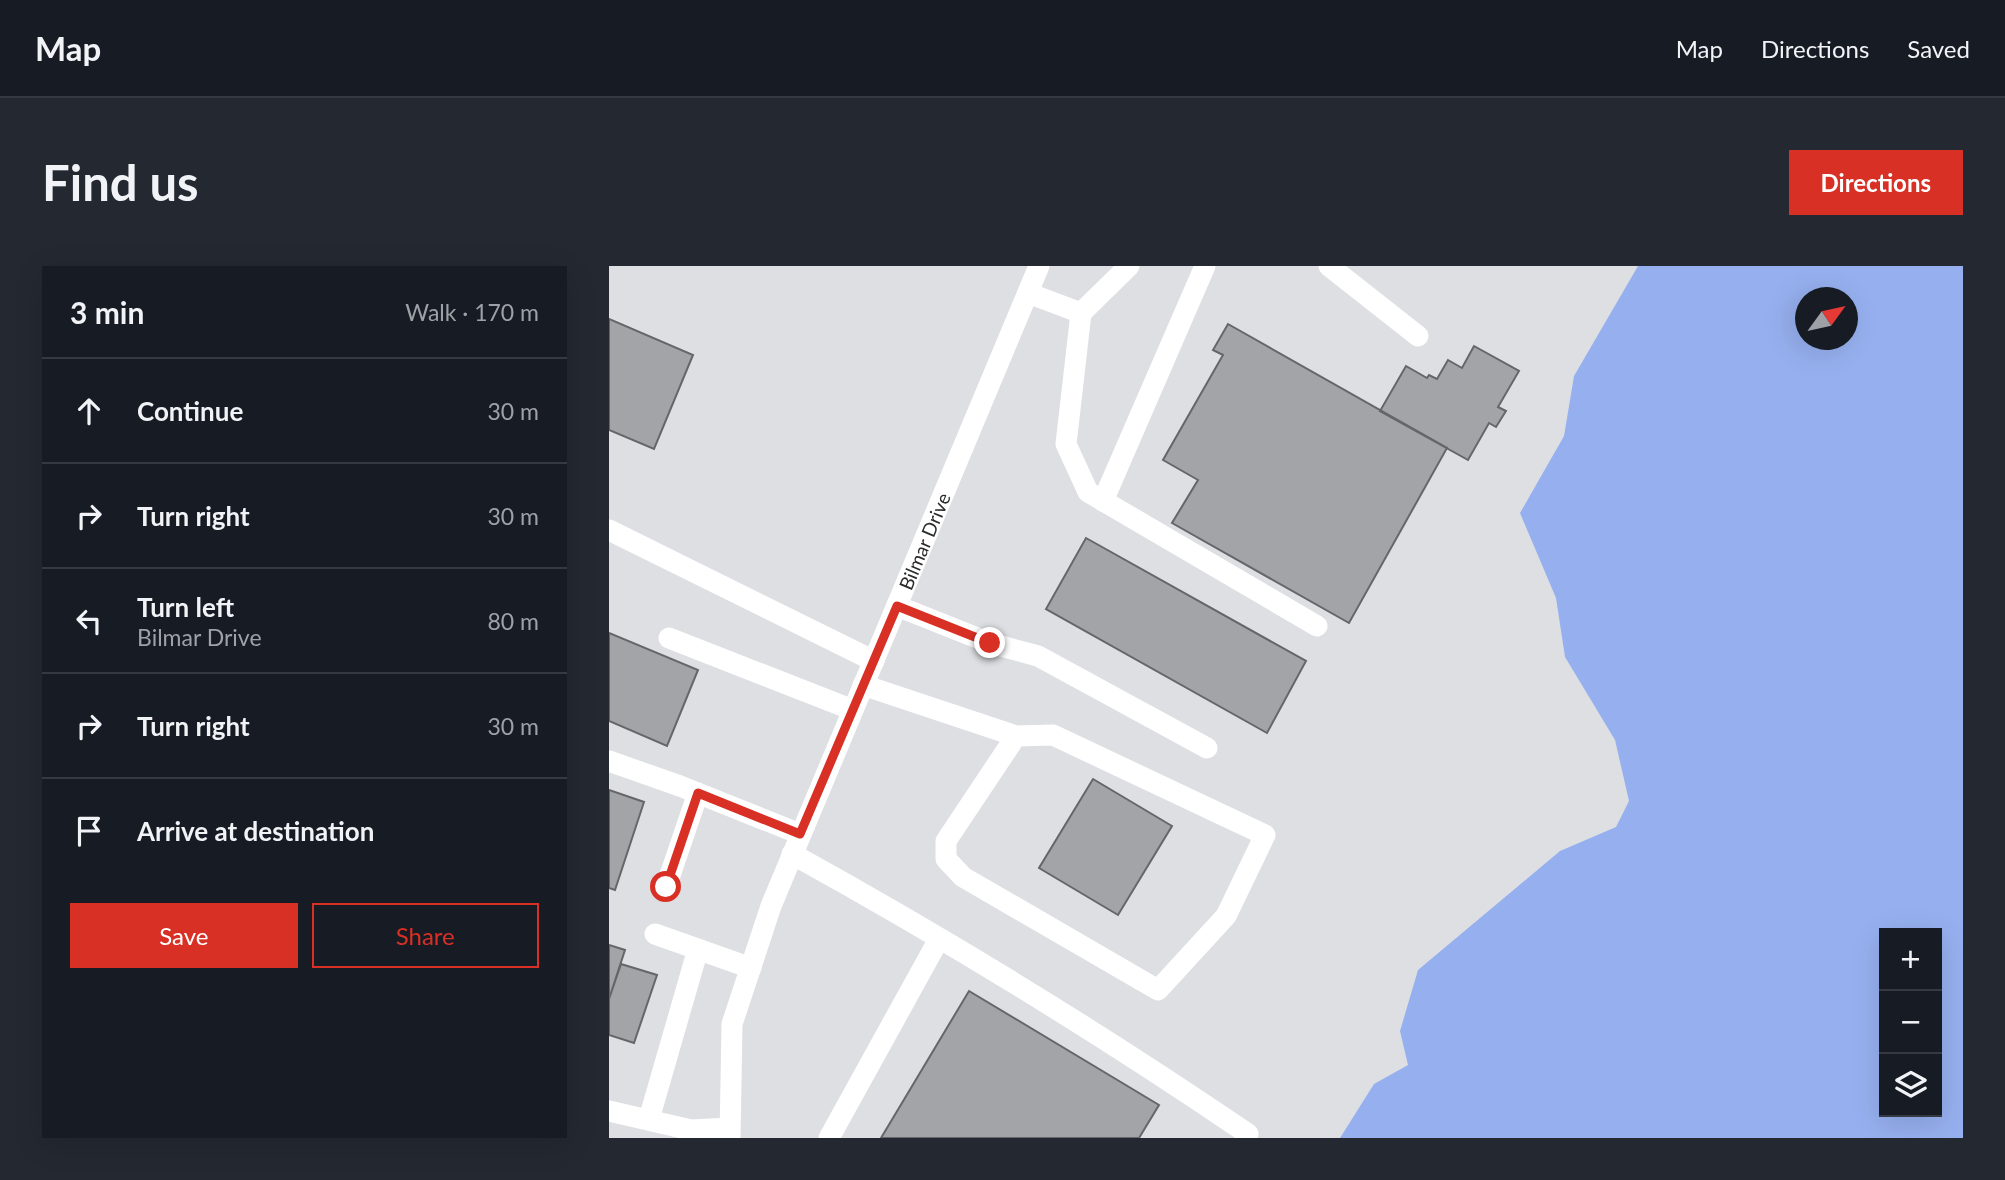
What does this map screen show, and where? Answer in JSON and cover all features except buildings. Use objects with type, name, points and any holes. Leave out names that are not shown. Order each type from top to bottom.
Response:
[{"type":"street","name":"Bilmar Drive","points":[[730,1133],[732,1024],[771,906],[1039,266]]},
{"type":"street","points":[[1129,266],[1081,313],[1066,444],[1088,492],[1317,626]]},
{"type":"street","points":[[1103,501],[1205,266]]},
{"type":"street","points":[[1329,266],[1418,335]]},
{"type":"street","points":[[1028,293],[1081,313]]},
{"type":"street","points":[[609,530],[874,660]]},
{"type":"street","points":[[897,606],[990,643],[1038,656],[1207,748]]},
{"type":"street","points":[[669,638],[853,710]]},
{"type":"street","points":[[863,685],[1016,736],[1053,735],[1265,835],[1226,916],[1158,990],[963,877],[946,859],[946,841],[1016,736]]},
{"type":"street","points":[[609,761],[800,834]]},
{"type":"street","points":[[666,887],[698,793]]},
{"type":"street","points":[[792,855],[870,897],[1159,1073],[1248,1135],[1246,1138]]},
{"type":"street","points":[[656,934],[751,968]]},
{"type":"street","points":[[829,1138],[939,939]]},
{"type":"street","points":[[649,1119],[698,949]]},
{"type":"street","points":[[609,1111],[691,1130],[730,1133]]},
{"type":"shaded area","points":[[1638,266],[1963,266],[1963,1138],[1340,1138],[1374,1084],[1408,1065],[1400,1031],[1418,970],[1560,851],[1616,827],[1629,801],[1615,740],[1565,657],[1556,598],[1520,513],[1564,436],[1574,376]]},
{"type":"route","points":[[666,887],[698,793],[800,834],[897,606],[990,643]]}]
